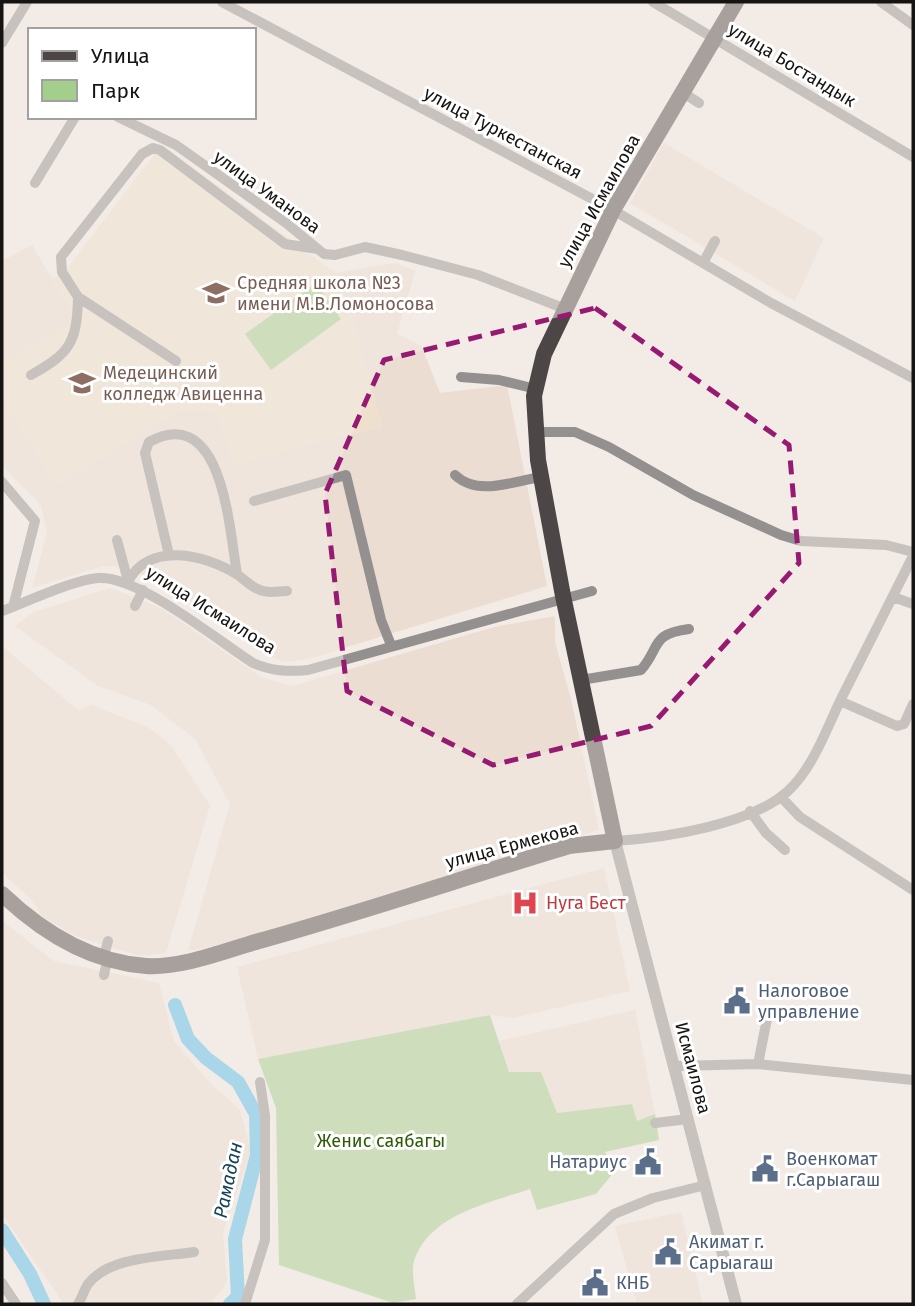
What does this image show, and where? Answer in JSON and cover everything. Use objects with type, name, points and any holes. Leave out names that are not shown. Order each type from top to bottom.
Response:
[{"type":"main road","name":"улица Исмаилова","points":[[615,841],[563,596],[541,477],[534,432],[536,389],[544,354],[563,308],[613,210],[736,2]]},
{"type":"main road","name":"улица Ермекова","points":[[2,895],[45,932],[146,966],[167,965],[292,932],[569,846],[615,841]]},
{"type":"street","points":[[2,43],[27,2]]},
{"type":"street","name":"улица Туркестанская","points":[[222,2],[613,210],[771,303],[913,378]]},
{"type":"street","name":"улица Бостандык","points":[[653,2],[913,157]]},
{"type":"street","points":[[881,2],[913,24]]},
{"type":"street","points":[[682,92],[699,103]]},
{"type":"street","points":[[35,183],[74,119]]},
{"type":"street","name":"улица Уманова","points":[[122,119],[176,145],[286,223],[324,254],[335,255],[365,247],[402,255],[478,275],[563,308]]},
{"type":"street","points":[[176,361],[78,297],[62,272],[61,257],[142,154],[153,148],[168,156],[285,244],[318,249]]},
{"type":"street","points":[[704,263],[715,241]]},
{"type":"street","points":[[31,376],[60,359],[71,344],[78,316],[78,297]]},
{"type":"street","points":[[461,377],[499,380],[536,389]]},
{"type":"street","points":[[534,432],[575,432],[609,447],[693,495],[781,535],[801,541],[886,545],[913,554]]},
{"type":"street","points":[[169,555],[145,453],[149,442],[169,433],[194,438],[202,443],[213,462],[237,574]]},
{"type":"street","points":[[254,501],[346,475],[381,620],[391,645]]},
{"type":"street","points":[[455,475],[470,485],[481,488],[541,477]]},
{"type":"street","points":[[2,482],[35,521],[13,607]]},
{"type":"street","points":[[117,540],[128,582]]},
{"type":"street","name":"улица Ермекова","points":[[615,841],[668,836],[701,829],[781,797],[797,781],[813,756],[913,554]]},
{"type":"street","points":[[128,582],[135,568],[144,560],[169,555],[216,564],[237,574],[259,590],[287,591]]},
{"type":"street","name":"улица Исмаилова","points":[[2,611],[96,578],[128,582],[253,663],[272,671],[308,670],[563,596]]},
{"type":"street","points":[[135,606],[143,590]]},
{"type":"street","points":[[563,596],[592,591]]},
{"type":"street","points":[[893,597],[913,604]]},
{"type":"street","points":[[581,680],[641,670],[659,639],[675,631],[689,629]]},
{"type":"street","points":[[840,701],[900,726],[913,704]]},
{"type":"street","points":[[781,797],[800,817],[913,890]]},
{"type":"street","points":[[750,811],[766,833],[785,850]]},
{"type":"street","name":"Исмаилова","points":[[615,841],[736,1304]]},
{"type":"street","points":[[104,975],[107,952]]},
{"type":"street","points":[[758,1064],[767,1019]]},
{"type":"street","points":[[674,1066],[758,1064],[913,1080]]},
{"type":"street","points":[[245,1304],[265,1240],[265,1116],[260,1082]]},
{"type":"street","points":[[655,1123],[688,1119]]},
{"type":"street","points":[[517,1304],[614,1214],[653,1198],[706,1185]]},
{"type":"street","points":[[78,1304],[89,1284],[100,1273],[120,1265],[194,1252]]},
{"type":"street","points":[[2,1283],[16,1304]]},
{"type":"highlighted area","points":[[595,308],[789,445],[799,563],[651,726],[493,765],[347,691],[325,494],[384,360]]},
{"type":"shaded area","points":[[664,143],[824,238],[795,301],[630,203]]},
{"type":"shaded area","name":"Средняя школа №3 имени М.В.Ломоносова","points":[[160,147],[170,150],[335,273],[351,313],[382,426],[233,465],[218,412],[181,409],[57,485],[2,400],[2,365],[76,318],[50,279],[63,274]]},
{"type":"shaded area","points":[[32,245],[76,318],[2,365],[2,261]]},
{"type":"shaded area","points":[[396,263],[415,271],[397,334],[421,345],[440,393],[507,385],[547,586],[308,659],[284,662],[262,652],[130,567],[103,566],[32,588],[47,533],[41,505],[2,466],[2,400],[57,485],[181,409],[218,412],[233,464],[382,426],[351,313],[335,273]]},
{"type":"shaded area","points":[[111,588],[163,609],[263,678],[292,686],[494,627],[555,616],[555,642],[571,699],[599,830],[233,942],[188,951],[230,804],[195,739],[151,705],[98,686],[15,626],[34,612]]},
{"type":"shaded area","points":[[2,646],[79,711],[92,705],[149,728],[170,744],[210,805],[166,953],[140,956],[78,937],[43,917],[30,898],[2,873]]},
{"type":"shaded area","points":[[604,868],[630,991],[513,1018],[490,1015],[258,1059],[237,967]]},
{"type":"shaded area","points":[[2,921],[54,961],[159,983],[174,1041],[209,1082],[240,1110],[251,1151],[223,1232],[227,1283],[212,1301],[194,1304],[64,1304],[2,1214]]},
{"type":"shaded area","points":[[635,1010],[655,1114],[637,1121],[632,1104],[557,1113],[541,1073],[509,1073],[499,1041]]},
{"type":"shaded area","points":[[681,1212],[703,1304],[637,1304],[615,1226]]},
{"type":"green space","points":[[316,283],[341,319],[271,370],[245,334]]},
{"type":"green space","name":"Женис саябагы","points":[[490,1015],[509,1072],[541,1072],[557,1113],[632,1104],[637,1121],[655,1114],[659,1140],[605,1152],[614,1172],[596,1194],[537,1210],[530,1189],[480,1206],[447,1221],[422,1245],[414,1261],[416,1299],[393,1303],[279,1265],[276,1108],[258,1059]]},
{"type":"waterway","name":"Рамадан","points":[[175,1005],[188,1039],[206,1058],[238,1082],[256,1114],[257,1155],[235,1239],[238,1297],[230,1304]]},
{"type":"waterway","name":"Рамадан","points":[[2,1230],[30,1274],[44,1304]]},
{"type":"place","name":"Средняя школа №3 имени М.В.Ломоносова","points":[[216,293]]},
{"type":"place","name":"Медецинский колледж Авиценна","points":[[82,383]]},
{"type":"place","name":"Нуга Бест","points":[[525,903]]},
{"type":"place","name":"Налоговое управление","points":[[737,1001]]},
{"type":"place","name":"Натариус","points":[[648,1162]]},
{"type":"place","name":"Военкомат г.Сарыагаш","points":[[765,1169]]},
{"type":"place","name":"Акимат г. Сарыагаш","points":[[668,1252]]},
{"type":"place","name":"КНБ","points":[[595,1283]]}]
